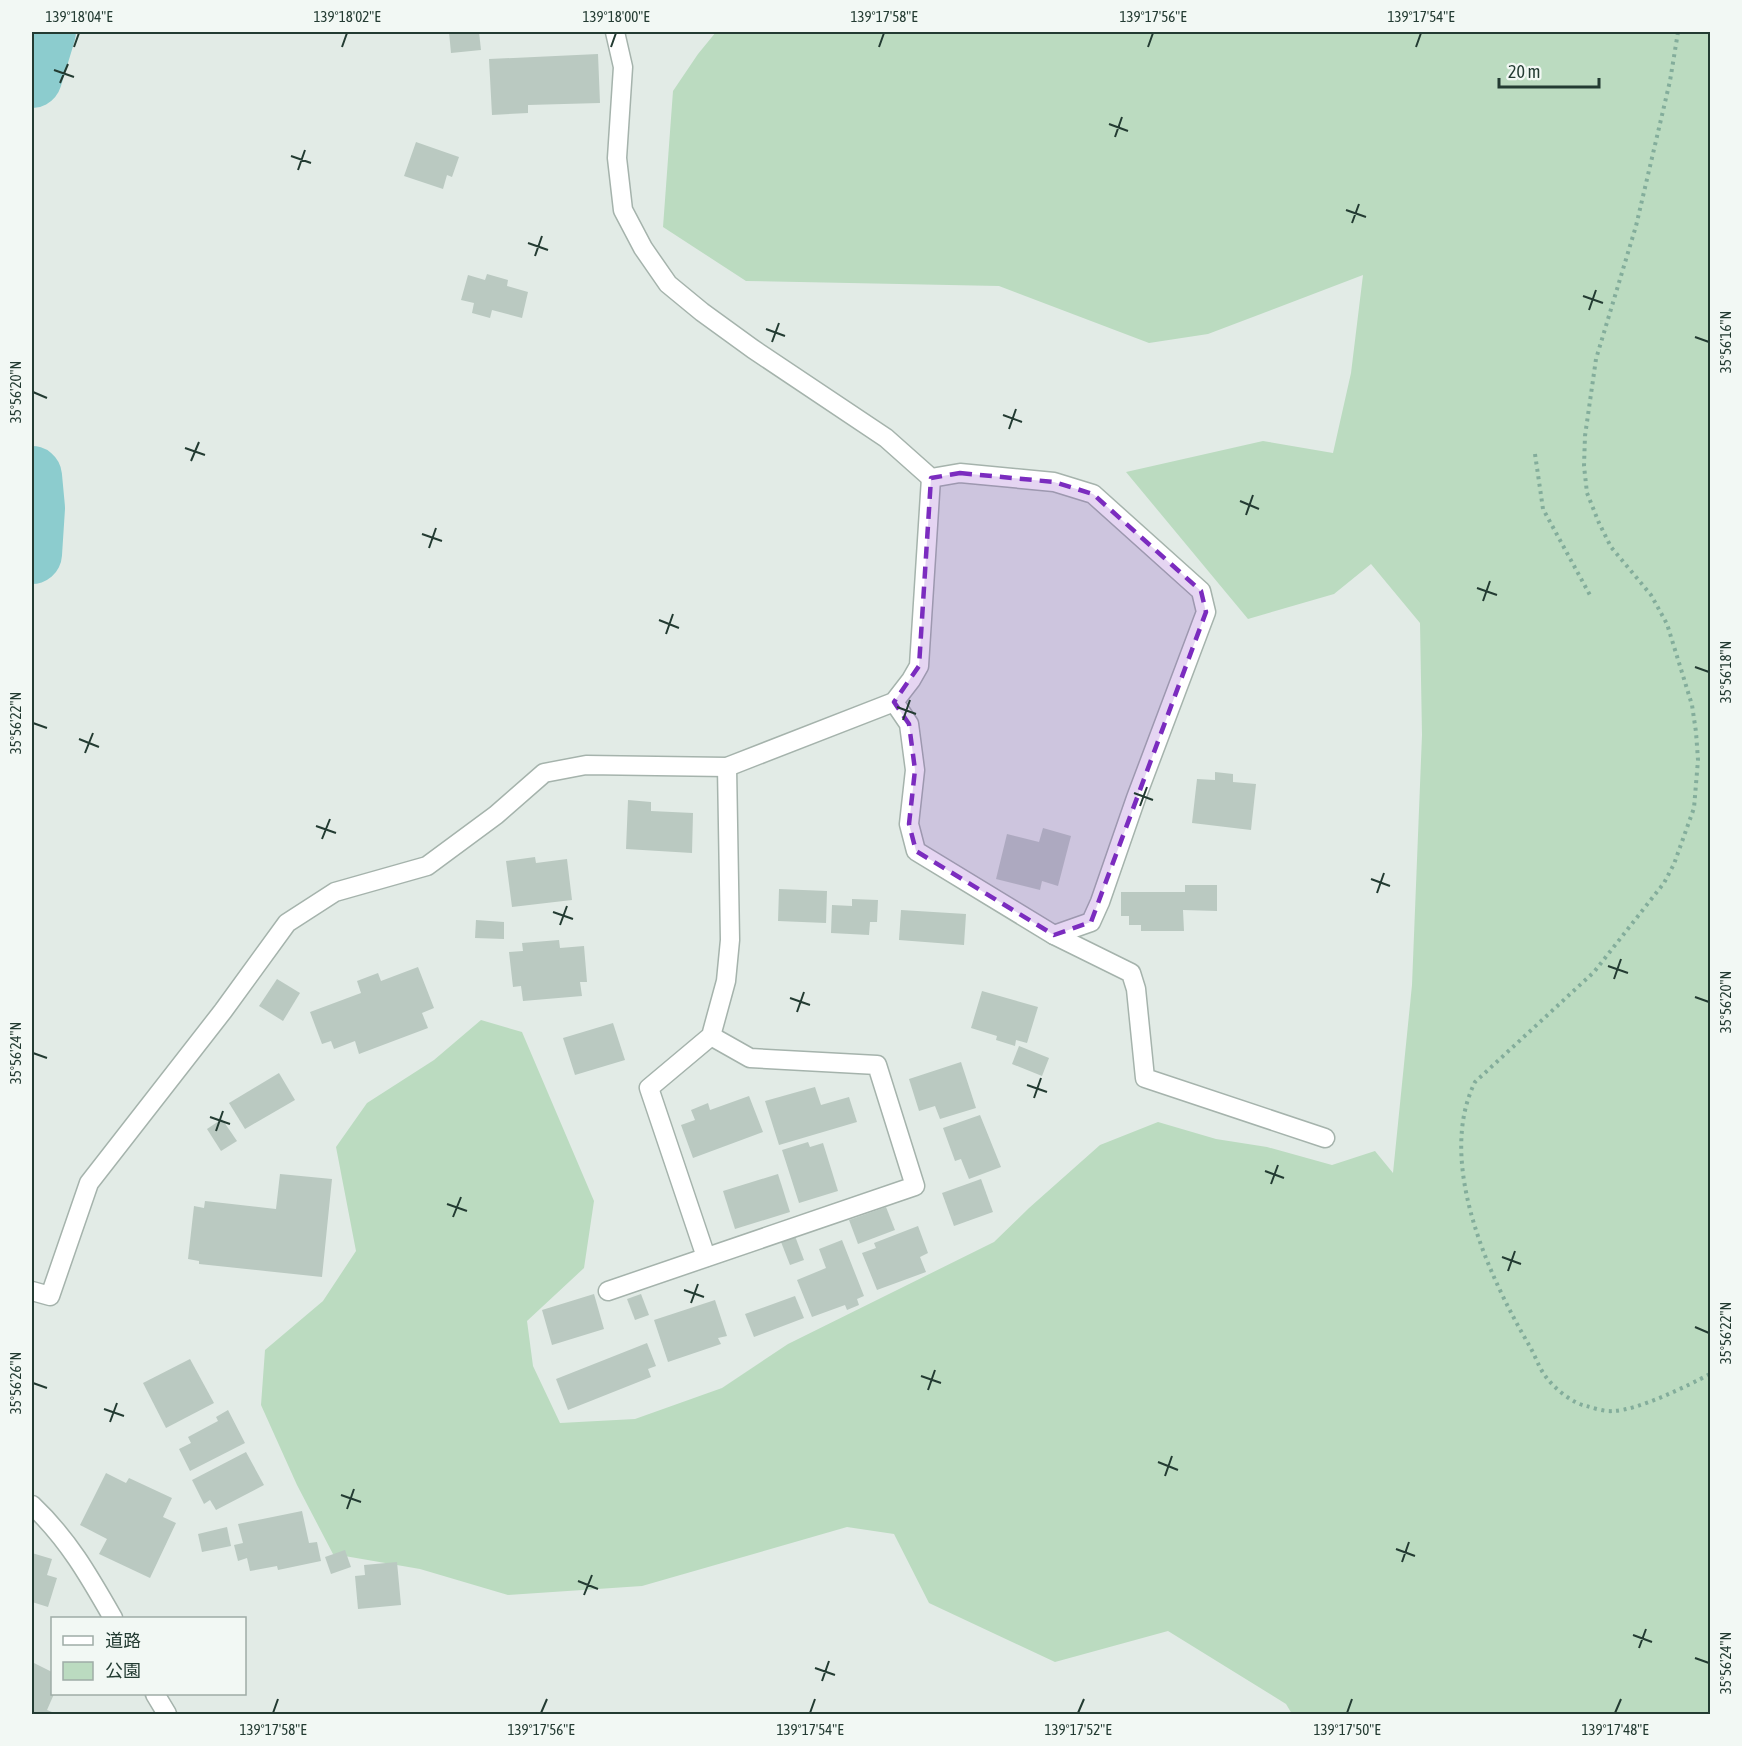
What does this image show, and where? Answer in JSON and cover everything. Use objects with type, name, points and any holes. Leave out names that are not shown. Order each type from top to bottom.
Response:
[{"type":"street","points":[[615,32],[623,67],[617,158],[623,210],[643,248],[668,284],[753,349],[886,438],[931,478]]},
{"type":"street","points":[[931,478],[960,473],[1054,482],[1093,494],[1201,591],[1206,612],[1136,798],[1100,902],[1091,922],[1054,935]]},
{"type":"street","points":[[32,1291],[50,1296],[89,1183],[223,1011],[287,924],[335,892],[427,866],[496,815],[544,773],[586,765],[727,767],[894,702],[911,681],[919,666],[931,478]]},
{"type":"street","points":[[894,702],[909,724],[915,770],[909,824],[915,851],[1054,935],[1131,973],[1136,989],[1145,1078],[1325,1138]]},
{"type":"street","points":[[706,1257],[649,1088],[711,1035],[726,981],[730,940],[727,767]]},
{"type":"street","points":[[608,1291],[915,1186],[877,1065],[750,1058],[711,1035]]},
{"type":"street","points":[[32,1506],[51,1524],[81,1562],[112,1617]]},
{"type":"street","points":[[156,1695],[167,1714]]},
{"type":"path","points":[[1678,32],[1670,81],[1638,214],[1596,359],[1585,436],[1584,466],[1587,494],[1611,547],[1651,595],[1667,624],[1692,705],[1696,732],[1698,760],[1694,808],[1674,864],[1664,884],[1594,972],[1475,1082],[1468,1096],[1463,1118],[1462,1146],[1468,1204],[1484,1256],[1514,1320],[1546,1378],[1564,1394],[1583,1406],[1612,1411],[1641,1404],[1684,1388],[1710,1374]]},
{"type":"path","points":[[1535,454],[1543,509],[1592,597]]},
{"type":"highlighted area","points":[[960,473],[1054,482],[1093,494],[1201,591],[1206,612],[1091,922],[1054,935],[916,851],[909,824],[915,770],[909,724],[894,702],[919,666],[931,478]]},
{"type":"green space","points":[[716,32],[1710,32],[1710,1714],[1292,1714],[1286,1704],[1168,1631],[1055,1662],[929,1603],[894,1534],[847,1527],[642,1586],[508,1595],[420,1569],[333,1554],[297,1485],[261,1405],[265,1350],[323,1301],[356,1251],[336,1147],[367,1103],[434,1060],[481,1020],[522,1032],[594,1201],[584,1268],[527,1321],[533,1366],[560,1423],[635,1419],[722,1388],[788,1344],[994,1242],[1100,1145],[1158,1122],[1216,1139],[1267,1147],[1332,1165],[1375,1151],[1393,1173],[1412,985],[1422,735],[1420,623],[1371,564],[1334,594],[1248,619],[1126,472],[1263,441],[1333,453],[1351,373],[1363,275],[1208,334],[1149,343],[999,286],[746,281],[663,227],[673,91]]},
{"type":"building","points":[[449,32],[479,32],[481,50],[451,53]]},
{"type":"building","points":[[598,54],[600,103],[528,105],[528,113],[492,115],[489,59]]},
{"type":"building","points":[[416,142],[459,157],[452,177],[447,175],[443,189],[404,176]]},
{"type":"building","points":[[487,274],[508,280],[507,286],[528,292],[522,318],[492,310],[490,318],[472,313],[474,303],[461,300],[468,275],[485,280]]},
{"type":"building","points":[[1215,772],[1233,774],[1233,782],[1256,784],[1251,830],[1192,823],[1197,779],[1215,780]]},
{"type":"building","points":[[628,800],[651,802],[651,811],[693,813],[692,853],[626,849]]},
{"type":"building","points":[[1043,828],[1071,836],[1058,886],[1042,881],[1040,890],[996,879],[1007,834],[1039,842]]},
{"type":"building","points":[[535,857],[536,863],[567,859],[572,900],[512,907],[506,861]]},
{"type":"building","points":[[1185,885],[1217,885],[1217,911],[1183,910],[1184,931],[1141,931],[1141,925],[1129,925],[1129,916],[1121,916],[1121,892],[1185,892]]},
{"type":"building","points":[[779,889],[827,891],[826,923],[778,921]]},
{"type":"building","points":[[852,899],[878,900],[877,922],[870,922],[869,935],[831,933],[832,905],[852,906]]},
{"type":"building","points":[[901,910],[966,914],[964,945],[899,940]]},
{"type":"building","points":[[476,920],[504,922],[504,939],[475,938]]},
{"type":"building","points":[[559,940],[560,948],[584,946],[587,982],[580,982],[582,996],[523,1001],[521,986],[513,987],[509,952],[523,951],[522,943]]},
{"type":"building","points":[[418,967],[434,1008],[422,1013],[428,1028],[359,1054],[355,1041],[334,1049],[331,1041],[322,1044],[310,1012],[361,993],[357,981],[378,973],[381,981]]},
{"type":"building","points":[[277,979],[300,993],[283,1021],[259,1006]]},
{"type":"building","points":[[982,991],[1038,1007],[1027,1043],[1016,1040],[1015,1046],[996,1040],[997,1036],[971,1028]]},
{"type":"building","points":[[613,1023],[625,1060],[575,1075],[563,1038]]},
{"type":"building","points":[[1019,1046],[1049,1058],[1042,1076],[1012,1064]]},
{"type":"building","points":[[961,1062],[976,1108],[940,1119],[935,1106],[919,1111],[909,1079]]},
{"type":"building","points":[[279,1073],[295,1100],[245,1129],[229,1103]]},
{"type":"building","points":[[815,1087],[821,1105],[849,1097],[857,1122],[779,1145],[765,1101]]},
{"type":"building","points":[[749,1096],[763,1132],[693,1158],[681,1125],[695,1120],[691,1110],[708,1103],[710,1110]]},
{"type":"building","points":[[980,1115],[1001,1167],[969,1179],[961,1159],[955,1161],[943,1128]]},
{"type":"building","points":[[222,1119],[237,1141],[221,1151],[207,1129]]},
{"type":"building","points":[[808,1142],[810,1147],[823,1143],[838,1191],[799,1203],[782,1150]]},
{"type":"building","points":[[280,1174],[332,1179],[322,1277],[199,1264],[199,1261],[188,1259],[194,1206],[204,1208],[205,1201],[276,1209]]},
{"type":"building","points":[[778,1174],[790,1212],[735,1229],[723,1191]]},
{"type":"building","points":[[981,1179],[993,1212],[954,1226],[942,1193]]},
{"type":"building","points":[[886,1207],[895,1230],[858,1244],[849,1220]]},
{"type":"building","points":[[918,1226],[928,1253],[920,1257],[926,1272],[877,1290],[862,1253],[876,1248],[874,1243]]},
{"type":"building","points":[[795,1236],[804,1260],[790,1265],[781,1242]]},
{"type":"building","points":[[842,1240],[864,1296],[857,1299],[859,1305],[847,1310],[845,1305],[812,1317],[797,1280],[826,1268],[819,1249]]},
{"type":"building","points":[[594,1294],[604,1329],[552,1345],[542,1310]]},
{"type":"building","points":[[641,1294],[649,1315],[635,1320],[627,1299]]},
{"type":"building","points":[[795,1296],[804,1318],[754,1337],[745,1314]]},
{"type":"building","points":[[715,1300],[727,1336],[718,1338],[721,1344],[668,1362],[654,1320]]},
{"type":"building","points":[[647,1343],[656,1366],[648,1369],[651,1377],[568,1410],[556,1379]]},
{"type":"building","points":[[190,1359],[214,1403],[166,1428],[143,1383]]},
{"type":"building","points":[[228,1410],[245,1443],[190,1471],[179,1449],[191,1443],[188,1437],[218,1421],[216,1417]]},
{"type":"building","points":[[246,1452],[264,1485],[216,1510],[210,1500],[204,1504],[192,1480]]},
{"type":"building","points":[[106,1473],[126,1483],[129,1478],[172,1498],[163,1517],[176,1523],[150,1578],[99,1554],[107,1539],[80,1525]]},
{"type":"building","points":[[302,1511],[309,1543],[317,1542],[321,1561],[278,1570],[277,1566],[250,1571],[247,1558],[238,1561],[234,1545],[243,1543],[238,1524]]},
{"type":"building","points":[[227,1527],[231,1546],[202,1552],[198,1534]]},
{"type":"building","points":[[345,1550],[351,1567],[331,1574],[325,1557]]},
{"type":"building","points":[[32,1553],[52,1559],[47,1575],[57,1578],[48,1607],[32,1602]]},
{"type":"building","points":[[397,1562],[401,1605],[358,1609],[355,1576],[365,1575],[364,1565]]},
{"type":"building","points":[[32,1662],[51,1672],[51,1695],[54,1695],[47,1710],[52,1712],[51,1714],[32,1714]]},
{"type":"waterway","points":[[32,78],[46,32]]},
{"type":"waterway","points":[[32,476],[35,508],[32,554]]}]
